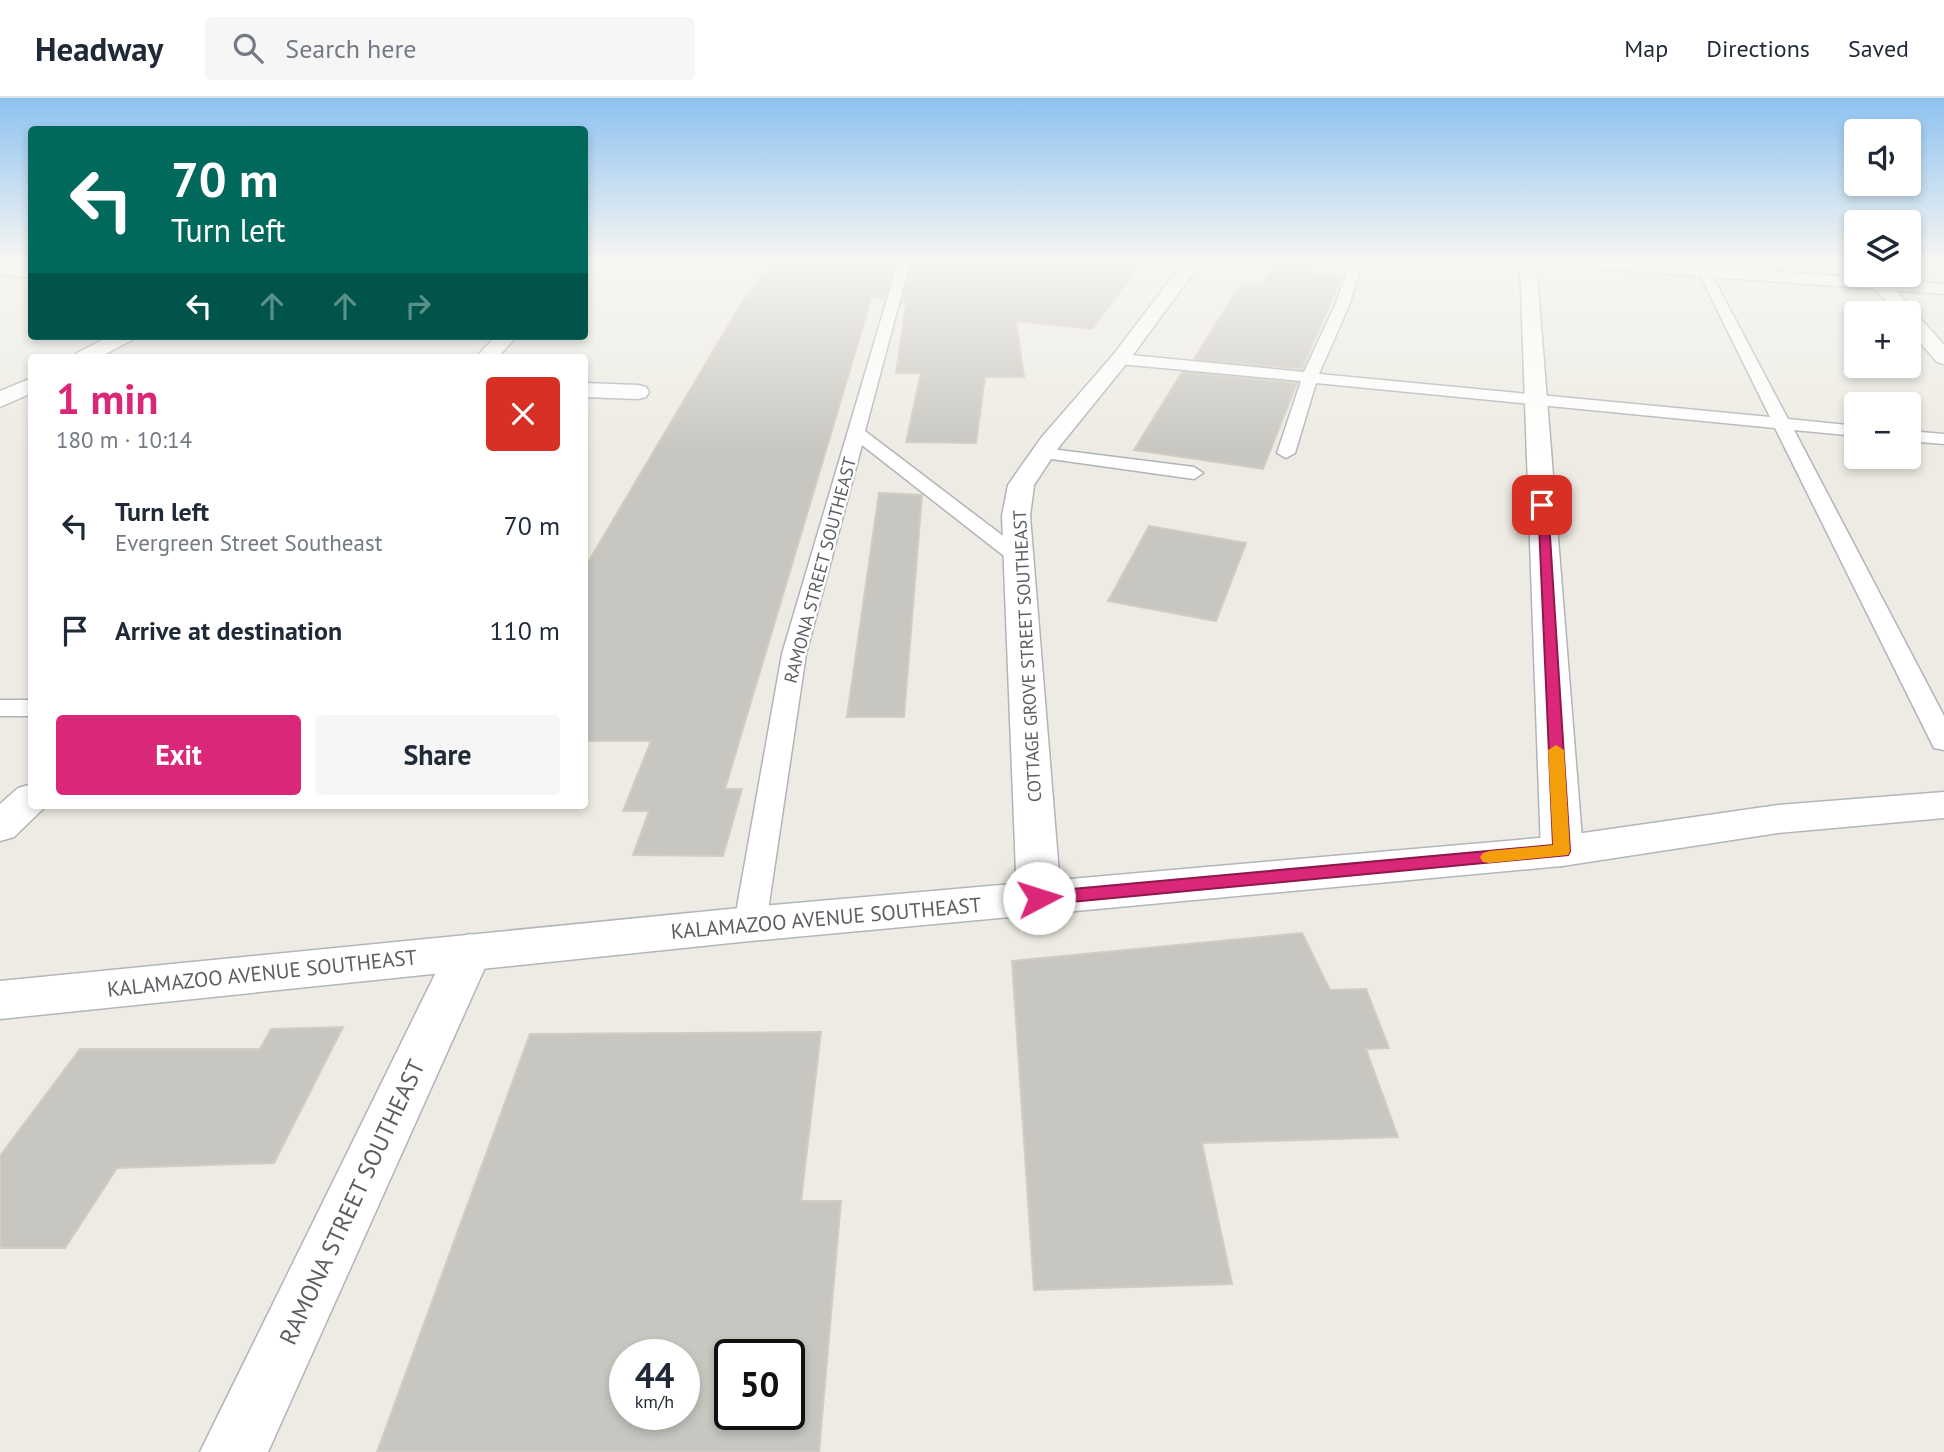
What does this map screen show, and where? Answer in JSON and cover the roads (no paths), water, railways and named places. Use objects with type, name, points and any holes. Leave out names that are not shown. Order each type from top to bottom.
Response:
[{"type":"street","name":"COTTAGE GROVE STREET SOUTHEAST","points":[[1039,898],[1021,558],[1016,516],[1021,485],[1145,325]]},
{"type":"street","points":[[1532,325],[1562,851]]},
{"type":"street","points":[[1921,331],[1944,358]]},
{"type":"street","points":[[90,354],[117,340]]},
{"type":"street","points":[[489,354],[503,340]]},
{"type":"street","points":[[0,401],[28,386]]},
{"type":"street","points":[[588,390],[638,392]]},
{"type":"street","points":[[0,401],[28,402]]},
{"type":"street","points":[[0,827],[28,801]]},
{"type":"street","name":"KALAMAZOO AVENUE SOUTHEAST","points":[[11,1006],[469,952],[1562,851],[1778,819],[1944,805]]},
{"type":"street","name":"RAMONA STREET SOUTHEAST","points":[[234,1452],[469,952]]},
{"type":"lane","name":"RAMONA STREET SOUTHEAST","points":[[750,924],[794,654],[886,325]]},
{"type":"lane","points":[[1286,453],[1310,377],[1333,325]]},
{"type":"lane","points":[[1732,325],[1944,743]]},
{"type":"lane","points":[[1119,359],[1844,430]]},
{"type":"lane","points":[[856,432],[1021,558]]},
{"type":"lane","points":[[1921,437],[1944,439]]},
{"type":"lane","points":[[1044,453],[1194,473]]},
{"type":"lane","points":[[0,708],[28,708]]}]
